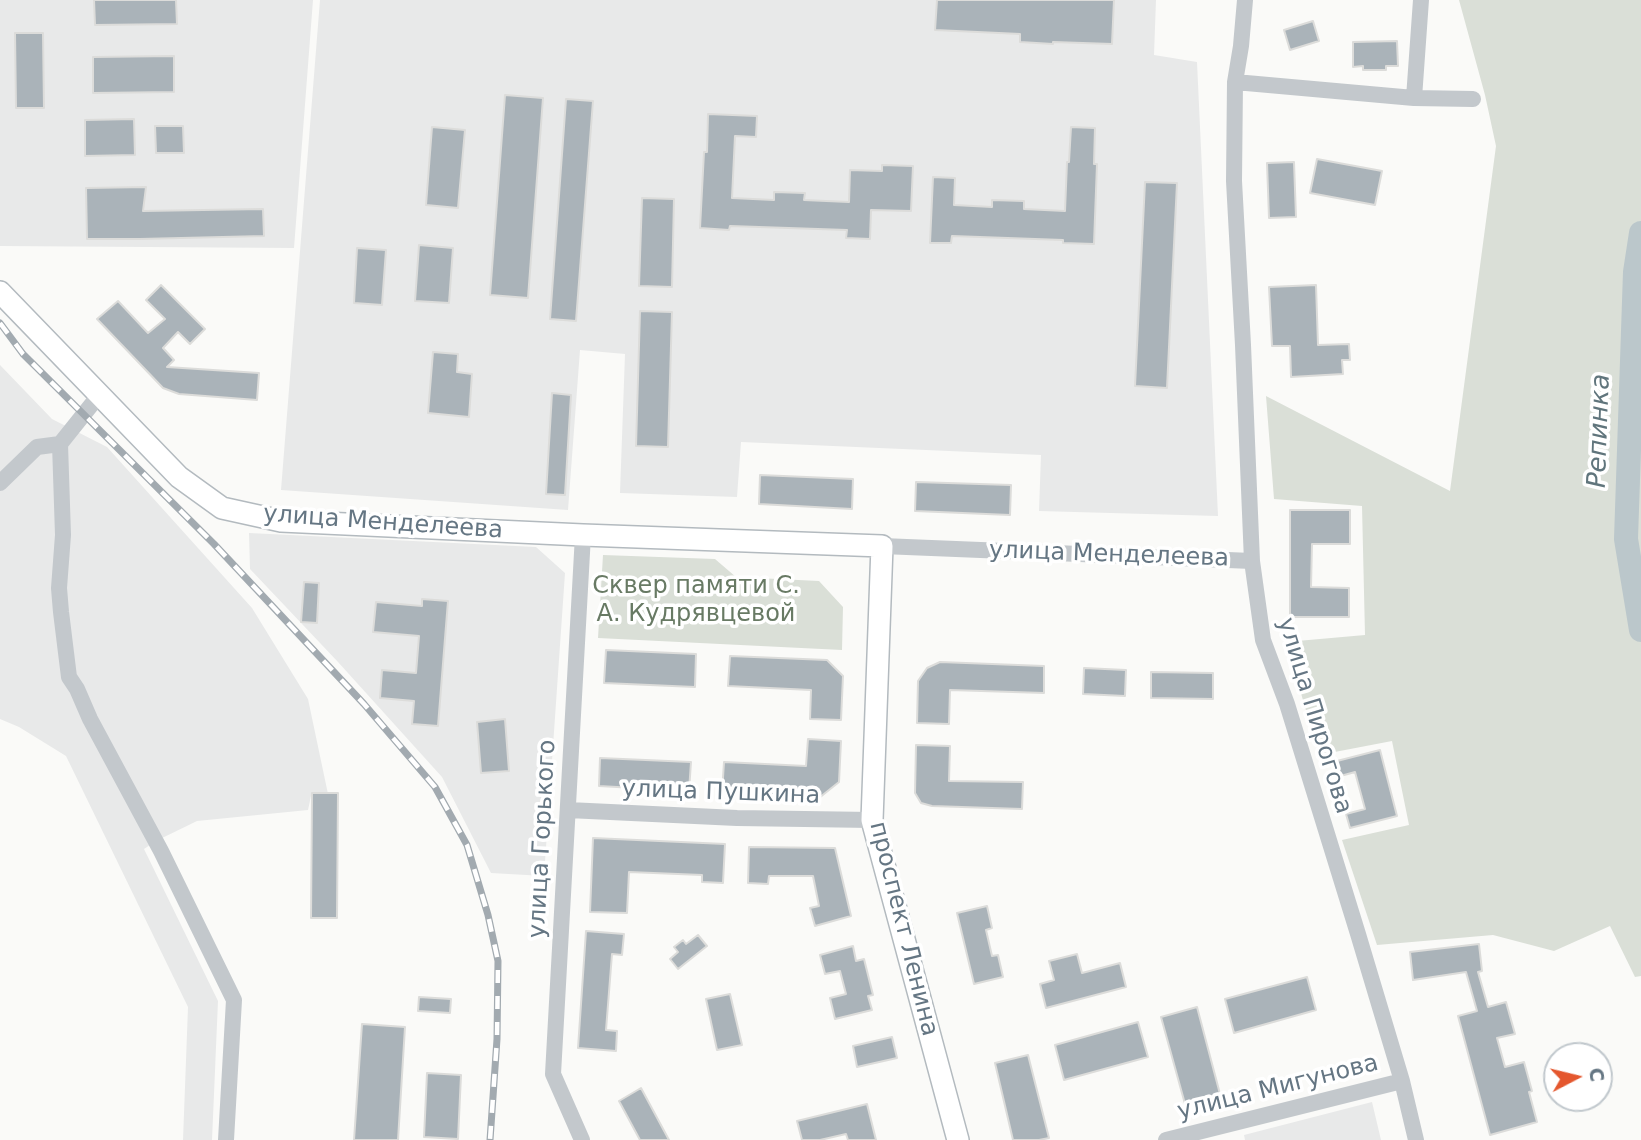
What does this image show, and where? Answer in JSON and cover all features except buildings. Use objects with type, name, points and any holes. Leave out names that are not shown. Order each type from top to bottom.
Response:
[{"type":"main road","name":"улица Менделеева","points":[[0,292],[179,477],[222,508],[281,521],[882,546]]},
{"type":"main road","name":"проспект Ленина","points":[[882,546],[872,820],[958,1140]]},
{"type":"street","name":"улица Пирогова","points":[[1245,0],[1235,82],[1234,181],[1244,345],[1252,561],[1263,640],[1291,716],[1402,1081],[1416,1140]]},
{"type":"street","points":[[1414,98],[1421,0]]},
{"type":"street","points":[[1235,82],[1414,98],[1473,99]]},
{"type":"street","points":[[100,394],[60,444],[63,535],[59,588],[69,677],[161,851],[234,1000],[226,1140]]},
{"type":"street","points":[[0,483],[37,447],[60,444]]},
{"type":"street","name":"улица Горького","points":[[582,1140],[553,1074],[583,535]]},
{"type":"street","name":"улица Менделеева","points":[[882,546],[1252,561]]},
{"type":"street","name":"улица Пушкина","points":[[568,810],[737,818],[872,820]]},
{"type":"street","name":"улица Мигунова","points":[[1166,1140],[1402,1081]]},
{"type":"shaded area","points":[[0,0],[313,0],[294,248],[0,246]]},
{"type":"shaded area","points":[[320,0],[1156,0],[1154,55],[1197,62],[1218,516],[1039,511],[1041,455],[741,442],[737,497],[620,493],[625,354],[580,350],[568,510],[281,490]]},
{"type":"shaded area","points":[[0,365],[52,419],[107,447],[252,608],[308,699],[328,794],[311,796],[308,810],[197,821],[144,849],[218,1001],[212,1140],[183,1140],[188,1007],[66,756],[19,727],[0,719]]},
{"type":"shaded area","points":[[249,533],[536,547],[565,573],[544,876],[491,873],[442,777],[250,569]]},
{"type":"shaded area","points":[[1372,1102],[1381,1140],[1245,1140],[1244,1135]]},
{"type":"green space","points":[[1459,0],[1641,0],[1641,976],[1635,977],[1610,926],[1554,951],[1493,935],[1377,945],[1342,840],[1409,825],[1392,741],[1319,755],[1286,642],[1365,635],[1362,506],[1274,499],[1266,396],[1450,491],[1496,146]]},
{"type":"green space","name":"Сквер памяти С. А. Кудрявцевой","points":[[603,555],[715,559],[736,577],[819,581],[843,607],[842,650],[598,638]]},
{"type":"waterway","name":"Репинка","points":[[1641,233],[1635,272],[1626,539],[1641,630]]},
{"type":"railway","points":[[0,323],[23,354],[214,544],[364,704],[435,787],[467,845],[488,915],[498,961],[497,1039],[490,1140]]}]
